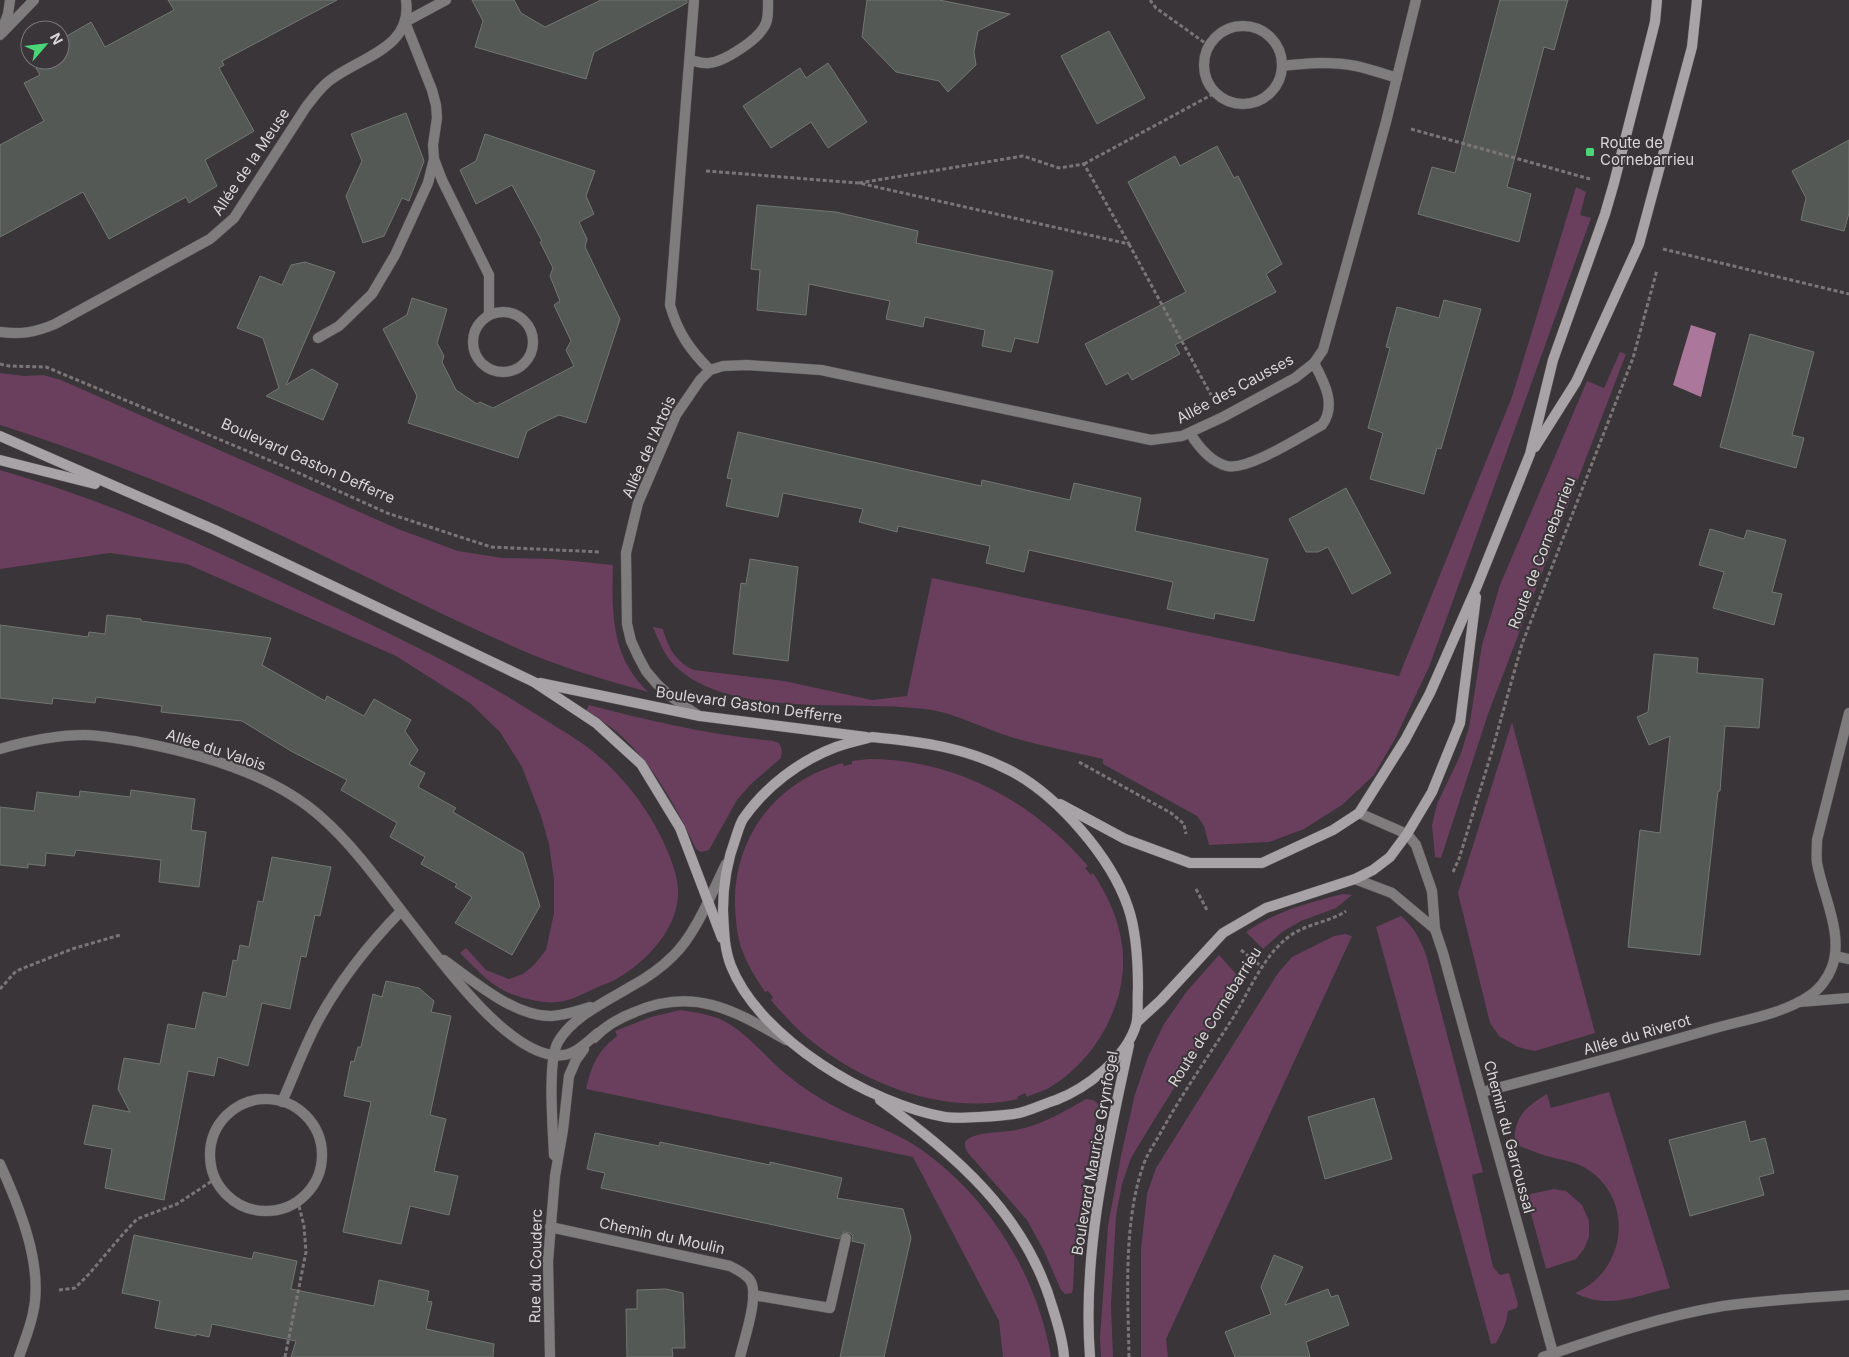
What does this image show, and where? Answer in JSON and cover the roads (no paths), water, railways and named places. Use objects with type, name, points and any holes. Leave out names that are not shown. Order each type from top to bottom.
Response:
[{"type":"main road","points":[[1051,799],[1125,839],[1190,863],[1262,863],[1333,830],[1359,813],[1405,740],[1430,694],[1478,586],[1530,454],[1553,360],[1605,214],[1614,183],[1655,22],[1657,0]]},
{"type":"main road","points":[[1530,454],[1576,382],[1639,244],[1692,47],[1696,0]]},
{"type":"main road","name":"Boulevard Gaston Defferre","points":[[0,436],[215,530],[534,682],[596,723],[641,764],[680,828],[732,967],[744,991],[768,1020],[795,1045],[830,1071],[869,1092]]},
{"type":"main road","name":"Boulevard Gaston Defferre","points":[[0,460],[123,491]]},
{"type":"main road","points":[[1137,1022],[1161,1000],[1223,933],[1266,908],[1355,879],[1373,870],[1390,857],[1407,834],[1432,792],[1460,723],[1478,586]]},
{"type":"main road","name":"Boulevard Gaston Defferre","points":[[534,682],[700,716],[926,742],[968,753],[1013,772],[1051,799]]},
{"type":"main road","points":[[724,944],[723,893],[727,860],[742,821],[771,786],[808,759],[838,746],[872,737]]},
{"type":"main road","points":[[1051,799],[1093,843],[1114,876],[1129,908],[1138,961],[1137,1022]]},
{"type":"main road","name":"Boulevard Maurice Grynfogel","points":[[1090,1357],[1088,1325],[1090,1259],[1108,1145],[1129,1044],[1137,1022]]},
{"type":"main road","points":[[869,1092],[909,1107],[947,1117],[1015,1114],[1067,1095],[1101,1073],[1129,1044]]},
{"type":"main road","points":[[869,1092],[941,1146],[993,1198],[1016,1227],[1048,1291],[1063,1342],[1064,1357]]},
{"type":"street","points":[[1,34],[8,14],[10,0]]},
{"type":"street","points":[[1,34],[34,0]]},
{"type":"street","name":"Allée de la Meuse","points":[[0,332],[29,333],[55,324],[210,239],[222,230],[234,218],[318,91],[328,81],[391,44],[405,22],[408,10],[406,0]]},
{"type":"street","points":[[446,0],[405,22],[432,90],[436,105],[437,118],[432,145],[434,159],[442,180],[489,275],[489,314]]},
{"type":"street","points":[[694,0],[670,305],[678,330],[691,349],[710,370]]},
{"type":"street","points":[[690,60],[709,64],[741,49],[755,38],[765,26],[769,10],[768,0]]},
{"type":"street","name":"Allée des Causses","points":[[710,370],[724,366],[747,365],[821,370],[1151,440],[1173,438],[1223,416],[1295,378],[1314,363],[1323,350],[1398,78],[1416,0]]},
{"type":"street","points":[[1243,24],[1263,30],[1278,45],[1282,66],[1280,81],[1271,93],[1258,102],[1243,104],[1227,102],[1214,93],[1205,78],[1203,61],[1208,44],[1222,29],[1243,24]]},
{"type":"street","points":[[1282,66],[1334,63],[1356,66],[1398,78]]},
{"type":"street","points":[[318,338],[339,326],[372,294],[395,255],[428,183],[434,159]]},
{"type":"street","points":[[499,311],[519,316],[532,332],[531,352],[527,361],[519,368],[509,372],[499,372],[482,364],[476,356],[472,347],[472,337],[481,320],[489,314],[499,311]]},
{"type":"street","points":[[1190,432],[1198,446],[1215,460],[1227,466],[1239,466],[1253,462],[1322,425],[1327,418],[1329,402],[1326,390],[1314,363]]},
{"type":"street","name":"Allée de l'Artois","points":[[700,716],[670,696],[657,684],[638,656],[631,641],[627,624],[625,590],[626,554],[638,503],[676,415],[700,380],[710,370]]},
{"type":"street","name":"Allée du Riverot","points":[[1482,1092],[1621,1055],[1781,1009],[1810,996],[1826,979],[1835,956],[1834,930],[1817,861],[1817,840],[1849,713]]},
{"type":"street","name":"Allée du Valois","points":[[0,750],[36,740],[86,735],[153,745],[196,756],[245,772],[272,784],[295,797],[321,816],[347,843],[465,992],[489,1016],[525,1044],[538,1051],[554,1055]]},
{"type":"street","points":[[1359,813],[1407,834]]},
{"type":"street","name":"Chemin du Garroussal","points":[[1407,834],[1416,846],[1432,891],[1436,929],[1444,952],[1553,1353]]},
{"type":"street","name":"Rue du Couderc","points":[[555,1176],[551,1076],[557,1042],[567,1030],[599,1004],[632,986],[674,955],[700,919],[727,860]]},
{"type":"street","points":[[1355,879],[1392,893],[1436,929]]},
{"type":"street","points":[[282,1102],[318,1022],[340,985],[375,938],[401,911]]},
{"type":"street","name":"Allée du Valois","points":[[435,953],[494,996],[529,1012],[551,1016],[576,1012],[599,1004]]},
{"type":"street","points":[[1835,956],[1849,959]]},
{"type":"street","name":"Allée du Riverot","points":[[1799,1002],[1849,998]]},
{"type":"street","name":"Rue du Couderc","points":[[550,1357],[548,1261],[550,1227],[569,1076],[576,1060],[598,1033],[610,1024],[646,1007],[684,1000],[700,1001],[745,1017],[795,1045]]},
{"type":"street","points":[[554,1055],[564,1056],[573,1053],[598,1033]]},
{"type":"street","points":[[256,1099],[271,1099],[282,1102],[290,1104],[306,1114],[320,1138],[323,1162],[312,1189],[298,1202],[289,1207],[270,1212],[256,1211],[241,1206],[226,1194],[215,1179],[210,1160],[214,1133],[229,1112],[238,1106],[256,1099]]},
{"type":"street","points":[[0,1164],[16,1203],[31,1251],[35,1294],[33,1312],[19,1357]]},
{"type":"street","name":"Chemin du Moulin","points":[[550,1227],[730,1266],[743,1273],[751,1281],[753,1294]]},
{"type":"street","points":[[740,1357],[753,1294],[830,1308],[846,1238]]},
{"type":"street","points":[[1543,1357],[1674,1317],[1723,1306],[1849,1295]]},
{"type":"place","name":"Route de Cornebarrieu","points":[[1590,152]]}]
